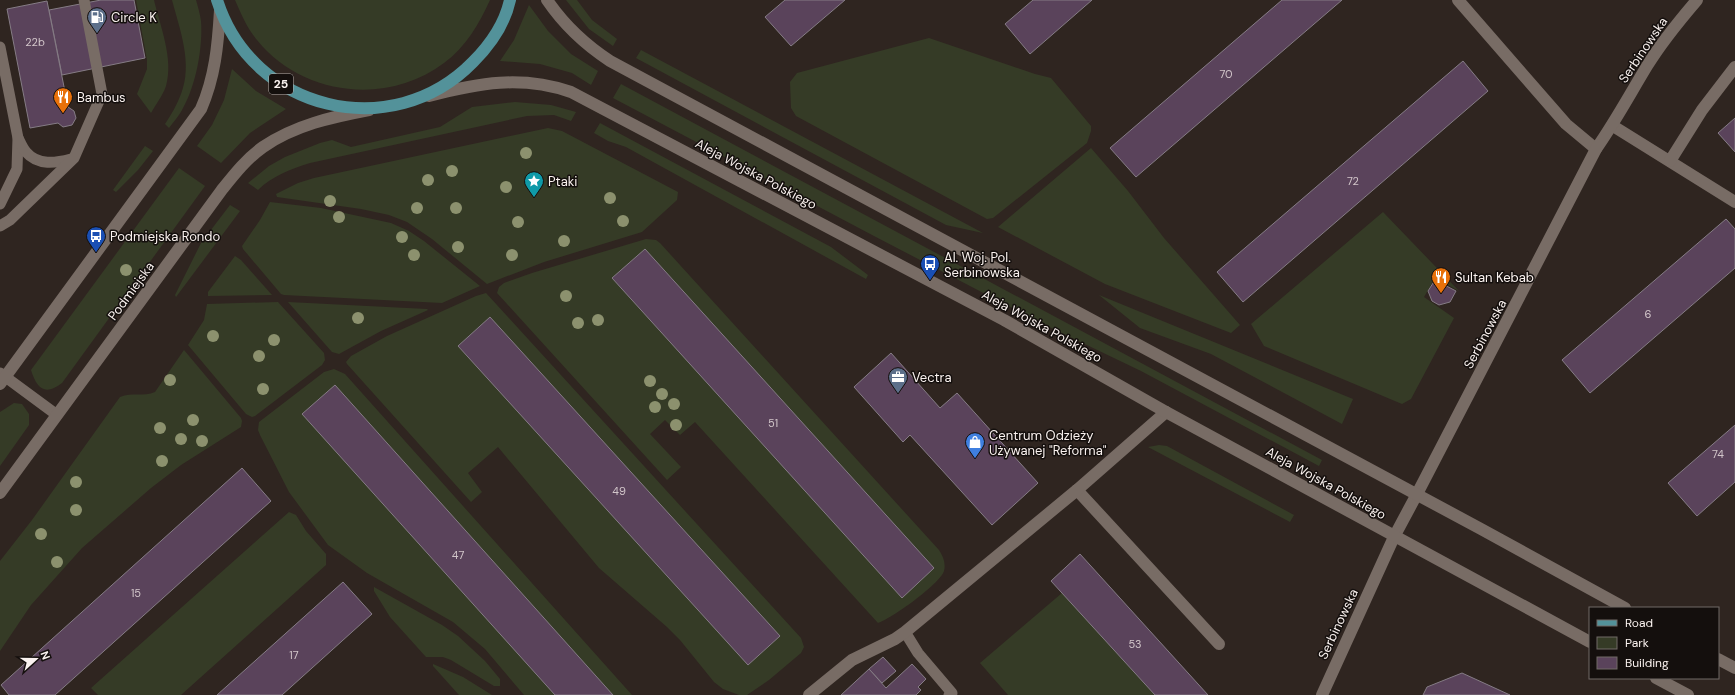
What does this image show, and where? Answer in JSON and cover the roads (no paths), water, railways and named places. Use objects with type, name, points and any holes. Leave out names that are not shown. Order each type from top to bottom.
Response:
[{"type":"main road","name":"25","points":[[218,5],[233,36],[250,59],[271,78],[295,93],[322,104],[347,108],[374,109],[397,105],[420,98],[443,86],[464,72],[483,52],[499,28],[510,0]]},
{"type":"main road","points":[[547,0],[567,27],[579,39],[615,64],[1417,494],[1623,607]]},
{"type":"main road","points":[[1458,0],[1566,124],[1596,149]]},
{"type":"main road","name":"Serbinowska","points":[[1322,695],[1394,537],[1596,149],[1613,126],[1648,65],[1680,20],[1697,0]]},
{"type":"main road","points":[[2,378],[201,109],[214,71],[218,48],[218,5]]},
{"type":"main road","points":[[1670,162],[1702,110],[1735,67]]},
{"type":"main road","name":"Aleja Wojska Polskiego","points":[[420,98],[463,87],[492,83],[536,83],[553,86],[571,92],[1004,320],[1166,412],[1589,641]]},
{"type":"main road","name":"Podmiejska","points":[[0,493],[220,191],[244,164],[262,148],[282,135],[306,125],[342,115],[374,109]]},
{"type":"main road","points":[[1613,126],[1735,202]]},
{"type":"main road","points":[[809,695],[852,660],[905,632],[1077,490],[1166,412]]},
{"type":"main road","points":[[1077,490],[1219,644]]},
{"type":"main road","points":[[1719,660],[1735,668]]},
{"type":"main road","points":[[1658,679],[1688,695]]},
{"type":"lane","points":[[0,226],[10,220],[74,158],[102,94],[84,0]]},
{"type":"lane","points":[[0,47],[18,138],[17,169],[0,204]]},
{"type":"lane","points":[[18,138],[26,152],[39,161],[55,163],[74,158]]},
{"type":"lane","points":[[2,378],[58,415]]},
{"type":"lane","points":[[905,632],[918,653],[952,693],[950,695]]},
{"type":"place","name":"Circle K","points":[[97,34]]},
{"type":"place","name":"Bambus","points":[[63,114]]},
{"type":"place","name":"Ptaki","points":[[534,198]]},
{"type":"place","name":"Podmiejska Rondo","points":[[96,253]]},
{"type":"place","name":"Al. Woj. Pol. Serbinowska","points":[[930,281]]},
{"type":"place","name":"Sultan Kebab","points":[[1441,294]]},
{"type":"place","name":"Vectra","points":[[898,394]]},
{"type":"place","name":"Centrum Odzieży Używanej \"Reforma\"","points":[[975,459]]}]
